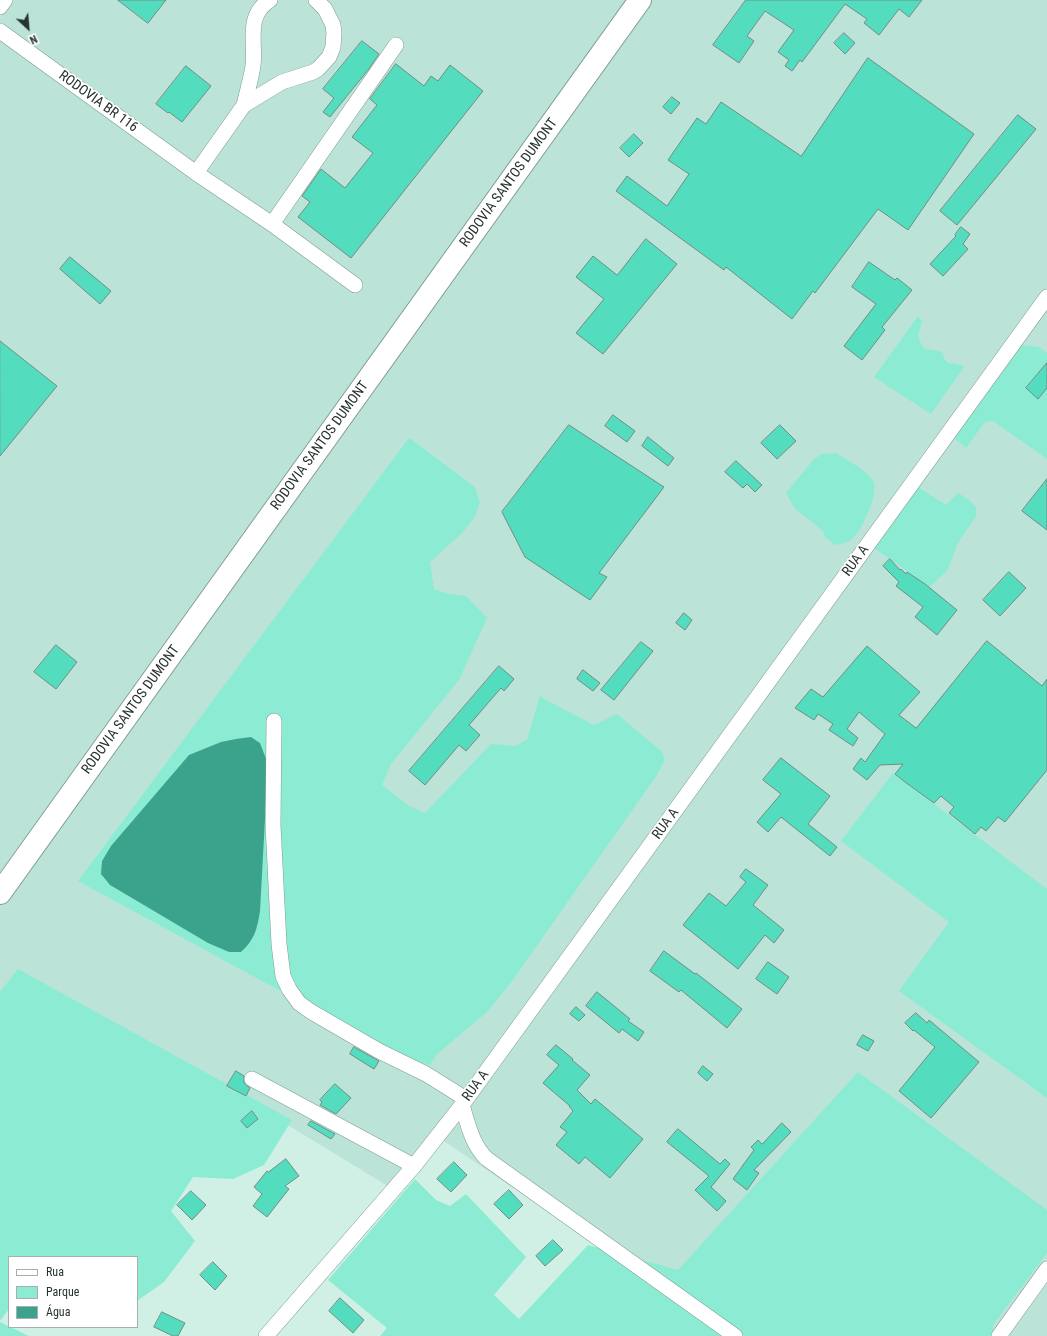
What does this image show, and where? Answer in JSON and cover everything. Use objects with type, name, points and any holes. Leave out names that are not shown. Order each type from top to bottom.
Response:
[{"type":"highway","name":"RODOVIA SANTOS DUMONT","points":[[0,893],[640,0]]},
{"type":"street","points":[[0,7],[5,0]]},
{"type":"street","points":[[196,173],[244,105],[253,66],[253,25],[261,9],[270,0]]},
{"type":"street","points":[[244,105],[282,82],[313,72],[318,69],[329,57],[333,47],[333,25],[325,9],[316,0]]},
{"type":"street","name":"RODOVIA BR 116","points":[[0,31],[196,173],[272,224],[355,285]]},
{"type":"street","points":[[272,224],[396,45]]},
{"type":"street","name":"RUA A","points":[[266,1336],[414,1166],[464,1102],[1047,297]]},
{"type":"street","points":[[274,721],[273,825],[279,944],[283,976],[289,989],[299,1003],[378,1051],[426,1074],[464,1102],[475,1144],[487,1159],[735,1336]]},
{"type":"street","points":[[252,1079],[414,1166]]},
{"type":"street","points":[[998,1336],[1047,1269]]},
{"type":"shaded area","points":[[0,0],[1047,0],[1047,1336],[732,1336],[438,1137],[394,1190],[193,1067],[10,1256],[8,1256],[0,1309]]},
{"type":"green space","points":[[918,316],[922,322],[919,339],[925,349],[939,351],[943,354],[944,359],[949,363],[964,367],[931,414],[874,377]]},
{"type":"green space","points":[[1020,345],[1039,347],[1047,353],[1047,459],[993,421],[985,422],[966,448],[952,436]]},
{"type":"green space","points":[[409,438],[475,487],[480,502],[475,517],[462,533],[430,562],[434,589],[449,594],[466,596],[487,618],[459,680],[391,764],[382,785],[409,806],[425,813],[491,744],[515,746],[527,740],[540,695],[544,699],[594,725],[617,714],[661,751],[665,759],[657,775],[512,981],[487,1012],[437,1054],[430,1065],[412,1060],[367,1038],[78,881]]},
{"type":"green space","points":[[836,453],[868,475],[872,479],[875,488],[868,513],[856,535],[852,539],[842,544],[835,545],[825,537],[823,531],[795,509],[786,493],[814,459],[822,454]]},
{"type":"green space","points":[[918,487],[946,505],[958,493],[968,499],[976,507],[976,516],[958,543],[947,571],[929,587],[873,547]]},
{"type":"green space","points":[[893,773],[1047,889],[1047,1098],[899,991],[949,922],[841,841]]},
{"type":"green space","points":[[18,969],[292,1120],[264,1165],[233,1179],[193,1177],[171,1211],[195,1241],[164,1282],[138,1300],[138,1256],[8,1256],[8,1310],[0,1321],[0,992]]},
{"type":"green space","points":[[858,1072],[1047,1210],[1047,1253],[993,1325],[994,1336],[380,1336],[387,1328],[328,1280],[415,1179],[436,1200],[450,1206],[466,1194],[526,1257],[494,1295],[519,1319],[588,1245],[678,1270]]},
{"type":"green space","points":[[0,1322],[8,1326],[8,1328],[12,1328],[29,1336],[0,1336]]},
{"type":"water","points":[[251,737],[260,743],[268,764],[260,911],[256,928],[246,947],[241,952],[229,952],[208,943],[110,885],[101,874],[102,861],[111,846],[189,755],[221,742]]},
{"type":"building","points":[[118,0],[166,0],[148,23]]},
{"type":"building","points":[[746,0],[922,0],[909,17],[899,9],[879,35],[864,23],[867,19],[845,4],[802,62],[800,60],[792,71],[785,66],[789,60],[778,52],[794,30],[765,11],[747,36],[754,41],[739,63],[713,45]]},
{"type":"building","points":[[844,33],[855,43],[845,54],[834,43]]},
{"type":"building","points":[[362,41],[379,54],[330,117],[323,112],[334,98],[323,89]]},
{"type":"building","points":[[868,58],[974,134],[908,230],[878,209],[815,293],[813,291],[792,319],[726,267],[724,270],[616,191],[627,176],[667,206],[689,174],[668,160],[697,118],[706,124],[721,102],[801,156]]},
{"type":"building","points":[[396,64],[424,86],[431,76],[438,81],[450,65],[483,91],[351,258],[298,217],[310,202],[302,196],[321,169],[345,188],[373,153],[352,137],[377,105],[370,99]]},
{"type":"building","points":[[186,66],[211,86],[182,122],[156,104]]},
{"type":"building","points":[[672,97],[680,103],[671,114],[663,107]]},
{"type":"building","points":[[1018,115],[1036,129],[957,225],[940,211]]},
{"type":"building","points":[[634,134],[643,143],[629,157],[620,148]]},
{"type":"building","points":[[961,227],[970,234],[963,244],[968,249],[943,276],[930,264],[956,236],[955,235]]},
{"type":"building","points":[[646,239],[677,264],[603,354],[576,333],[604,299],[576,277],[593,256],[617,275]]},
{"type":"building","points":[[70,257],[111,291],[100,304],[60,269]]},
{"type":"building","points":[[869,262],[895,280],[897,278],[912,290],[882,327],[885,330],[862,360],[844,346],[876,304],[852,287]]},
{"type":"building","points":[[0,341],[57,386],[0,456]]},
{"type":"building","points":[[1047,363],[1047,388],[1038,399],[1026,388]]},
{"type":"building","points":[[613,415],[635,431],[627,442],[605,426]]},
{"type":"building","points":[[569,425],[664,487],[599,573],[607,577],[590,600],[525,557],[502,512]]},
{"type":"building","points":[[780,425],[796,441],[777,459],[761,443]]},
{"type":"building","points":[[648,437],[674,458],[668,466],[642,446]]},
{"type":"building","points":[[736,461],[762,485],[755,492],[747,484],[743,488],[725,472]]},
{"type":"building","points":[[1047,479],[1047,530],[1022,511]]},
{"type":"building","points":[[890,559],[900,570],[901,569],[906,574],[907,572],[925,584],[957,610],[937,635],[915,617],[923,607],[896,586],[899,582],[883,566]]},
{"type":"building","points":[[1009,572],[1026,588],[1000,616],[983,600]]},
{"type":"building","points":[[684,613],[692,620],[685,630],[676,623]]},
{"type":"building","points":[[987,641],[1042,686],[1047,679],[1047,770],[1005,822],[998,817],[986,831],[981,827],[975,834],[949,813],[954,807],[941,796],[934,803],[895,774],[903,764],[880,765],[867,780],[853,769],[861,758],[865,762],[885,734],[859,712],[847,729],[858,738],[853,746],[829,730],[833,724],[818,714],[814,720],[795,708],[811,689],[823,697],[867,646],[920,692],[899,715],[916,728]]},
{"type":"building","points":[[641,642],[653,651],[614,700],[601,690]]},
{"type":"building","points":[[56,645],[77,662],[56,689],[34,672]]},
{"type":"building","points":[[499,666],[514,679],[504,691],[501,688],[469,725],[480,735],[466,751],[459,745],[425,785],[409,771]]},
{"type":"building","points":[[583,670],[600,683],[593,691],[577,679]]},
{"type":"building","points":[[781,758],[830,796],[808,824],[837,847],[830,856],[781,817],[768,832],[757,822],[781,794],[763,780]]},
{"type":"building","points":[[746,869],[768,885],[753,905],[784,930],[774,943],[765,935],[738,969],[683,925],[709,893],[726,906],[746,882],[740,877]]},
{"type":"building","points":[[664,951],[695,974],[696,973],[742,1009],[727,1028],[681,990],[679,992],[650,971]]},
{"type":"building","points":[[768,962],[789,977],[777,994],[756,979]]},
{"type":"building","points":[[597,992],[630,1019],[628,1021],[644,1032],[638,1041],[622,1029],[619,1033],[586,1006]]},
{"type":"building","points":[[576,1007],[585,1015],[579,1021],[570,1014]]},
{"type":"building","points":[[916,1013],[927,1023],[929,1020],[979,1062],[931,1118],[899,1091],[935,1047],[914,1030],[913,1031],[905,1023]]},
{"type":"building","points":[[863,1035],[874,1041],[868,1051],[857,1045]]},
{"type":"building","points":[[556,1045],[590,1075],[577,1090],[591,1104],[595,1099],[643,1139],[610,1178],[585,1157],[579,1164],[556,1145],[567,1132],[560,1127],[573,1111],[570,1106],[543,1083],[559,1065],[547,1055]]},
{"type":"building","points":[[354,1047],[379,1061],[374,1069],[350,1054]]},
{"type":"building","points":[[703,1066],[713,1074],[707,1081],[698,1073]]},
{"type":"building","points":[[236,1071],[244,1076],[244,1083],[250,1088],[246,1096],[227,1086]]},
{"type":"building","points":[[335,1084],[351,1098],[336,1114],[320,1105],[322,1102],[320,1100]]},
{"type":"building","points":[[252,1111],[258,1119],[247,1128],[241,1121]]},
{"type":"building","points":[[311,1121],[335,1134],[331,1139],[308,1125]]},
{"type":"building","points":[[782,1123],[791,1132],[754,1170],[759,1173],[747,1190],[733,1179],[754,1150],[751,1147],[758,1140],[762,1144]]},
{"type":"building","points":[[678,1129],[720,1164],[725,1159],[730,1164],[711,1187],[726,1201],[717,1211],[695,1190],[709,1176],[667,1142]]},
{"type":"building","points":[[286,1159],[299,1176],[285,1186],[289,1189],[267,1217],[253,1206],[262,1194],[254,1187],[267,1171],[268,1172]]},
{"type":"building","points":[[454,1162],[467,1175],[451,1192],[437,1179]]},
{"type":"building","points":[[509,1190],[523,1205],[509,1219],[494,1204]]},
{"type":"building","points":[[191,1191],[206,1205],[192,1220],[177,1205]]},
{"type":"building","points":[[553,1240],[563,1250],[545,1266],[536,1256]]},
{"type":"building","points":[[213,1262],[227,1276],[215,1290],[200,1275]]},
{"type":"building","points":[[340,1298],[364,1320],[353,1333],[329,1311]]},
{"type":"building","points":[[162,1312],[185,1323],[178,1336],[173,1336],[154,1327]]}]
